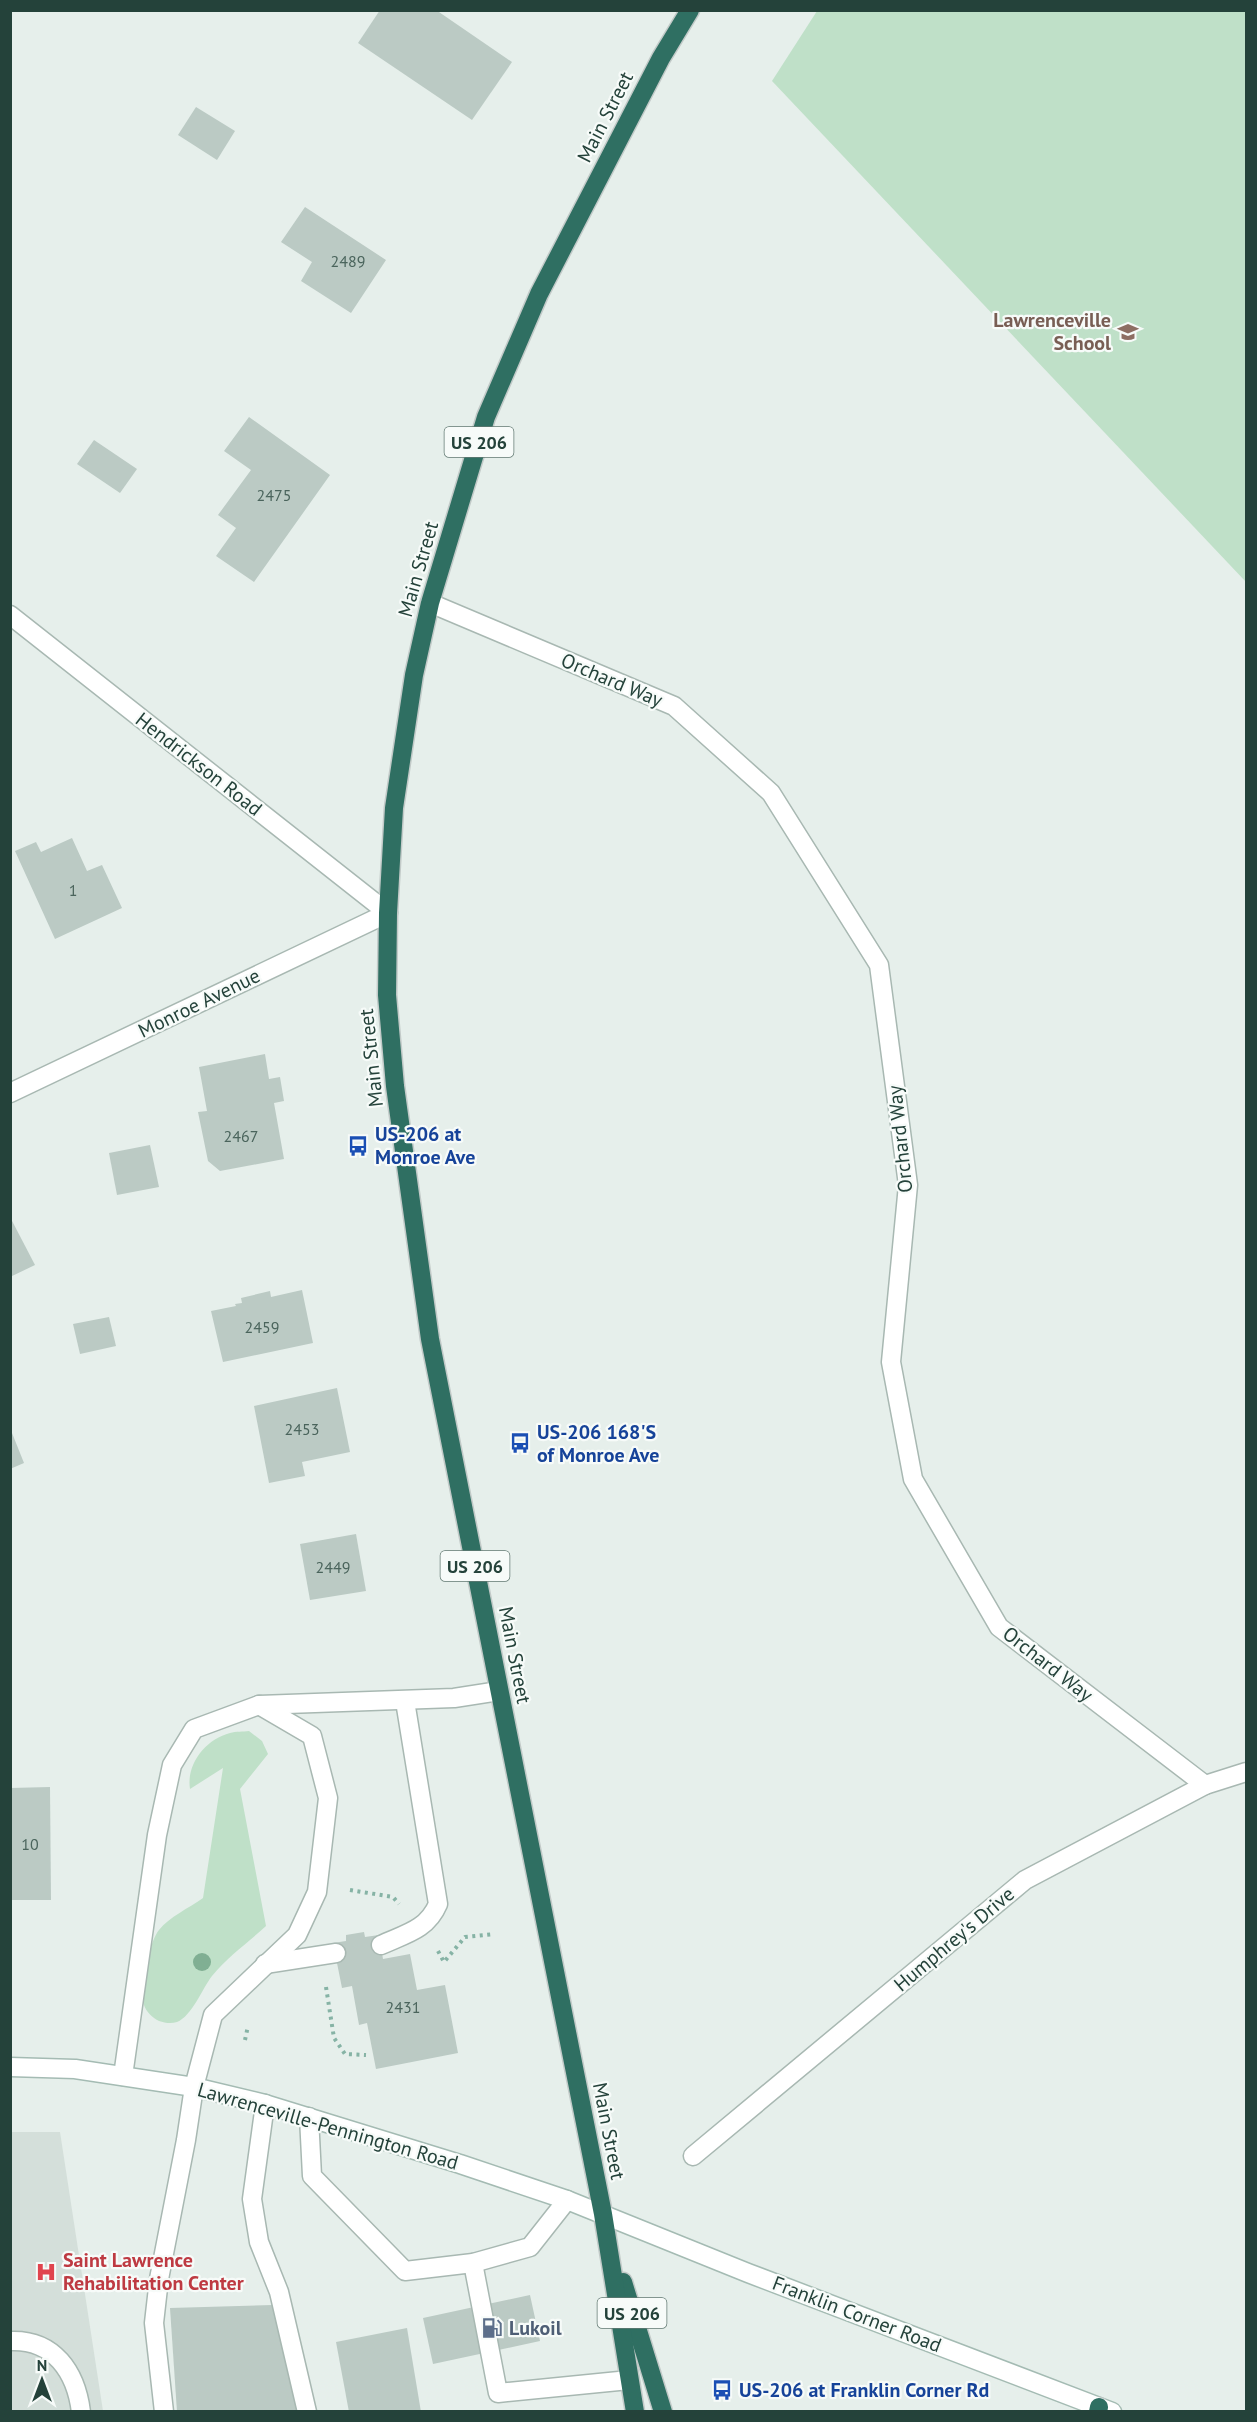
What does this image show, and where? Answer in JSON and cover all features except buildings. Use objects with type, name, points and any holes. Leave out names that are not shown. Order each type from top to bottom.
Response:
[{"type":"highway","name":"Main Street","points":[[603,2214],[429,1328],[395,1086],[387,995],[388,913],[394,808],[414,675],[430,603],[486,417],[539,294],[661,58],[690,10]]},
{"type":"highway","name":"US 206","points":[[603,2214],[635,2412]]},
{"type":"highway","name":"US 206","points":[[603,2214],[663,2412]]},
{"type":"street","name":"Orchard Way","points":[[430,603],[674,706],[771,793],[879,965],[908,1185],[891,1362],[913,1479],[999,1627],[1205,1785]]},
{"type":"street","name":"Hendrickson Road","points":[[10,615],[388,913]]},
{"type":"street","name":"Monroe Avenue","points":[[10,1093],[388,913]]},
{"type":"street","points":[[123,2076],[157,1835],[172,1765],[194,1729],[259,1705],[405,1701],[454,1698],[499,1691]]},
{"type":"street","points":[[381,1945],[419,1928],[432,1917],[438,1904],[405,1701]]},
{"type":"street","points":[[164,2412],[154,2323],[159,2279],[194,2087],[213,2015],[297,1935],[317,1892],[328,1798],[312,1736],[259,1705]]},
{"type":"street","name":"Humphrey's Drive","points":[[693,2156],[1025,1880],[1205,1785],[1246,1772]]},
{"type":"street","points":[[265,1964],[336,1953]]},
{"type":"street","name":"Lawrenceville-Pennington Road","points":[[10,2067],[75,2069],[194,2087],[265,2104],[460,2163],[603,2214]]},
{"type":"street","points":[[265,2104],[252,2199],[259,2242],[279,2292],[307,2412]]},
{"type":"street","points":[[309,2117],[312,2176],[405,2271],[472,2263],[530,2247],[567,2200]]},
{"type":"street","name":"Franklin Corner Road","points":[[603,2214],[748,2273],[1103,2410]]},
{"type":"street","points":[[472,2263],[498,2393],[629,2380]]},
{"type":"street","points":[[10,2341],[46,2347],[68,2368],[81,2412]]},
{"type":"path","points":[[435,1947],[444,1962],[465,1937],[494,1934]]},
{"type":"path","points":[[326,1980],[334,2038],[345,2054],[366,2055]]},
{"type":"path","points":[[245,2040],[249,2017]]},
{"type":"shaded area","name":"Saint Lawrence Rehabilitation Center","points":[[11,2132],[60,2132],[103,2411],[11,2412]]},
{"type":"green space","name":"Lawrenceville School","points":[[817,11],[1246,11],[1246,582],[772,81]]},
{"type":"green space","points":[[249,1731],[262,1741],[268,1754],[240,1789],[266,1926],[218,1969],[182,2019],[172,2023],[161,2022],[146,2010],[144,2005],[144,1978],[149,1955],[155,1936],[163,1925],[203,1898],[223,1768],[190,1789],[191,1771],[200,1754],[213,1741],[230,1733]]},
{"type":"place","name":"Lawrenceville School","points":[[1128,332]]},
{"type":"place","name":"US-206 at Monroe Ave","points":[[358,1146]]},
{"type":"place","name":"US-206 168'S of Monroe Ave","points":[[520,1443]]},
{"type":"place","name":"Saint Lawrence Rehabilitation Center","points":[[46,2272]]},
{"type":"place","name":"Lukoil","points":[[492,2328]]},
{"type":"place","name":"US-206 at Franklin Corner Rd","points":[[722,2390]]}]
